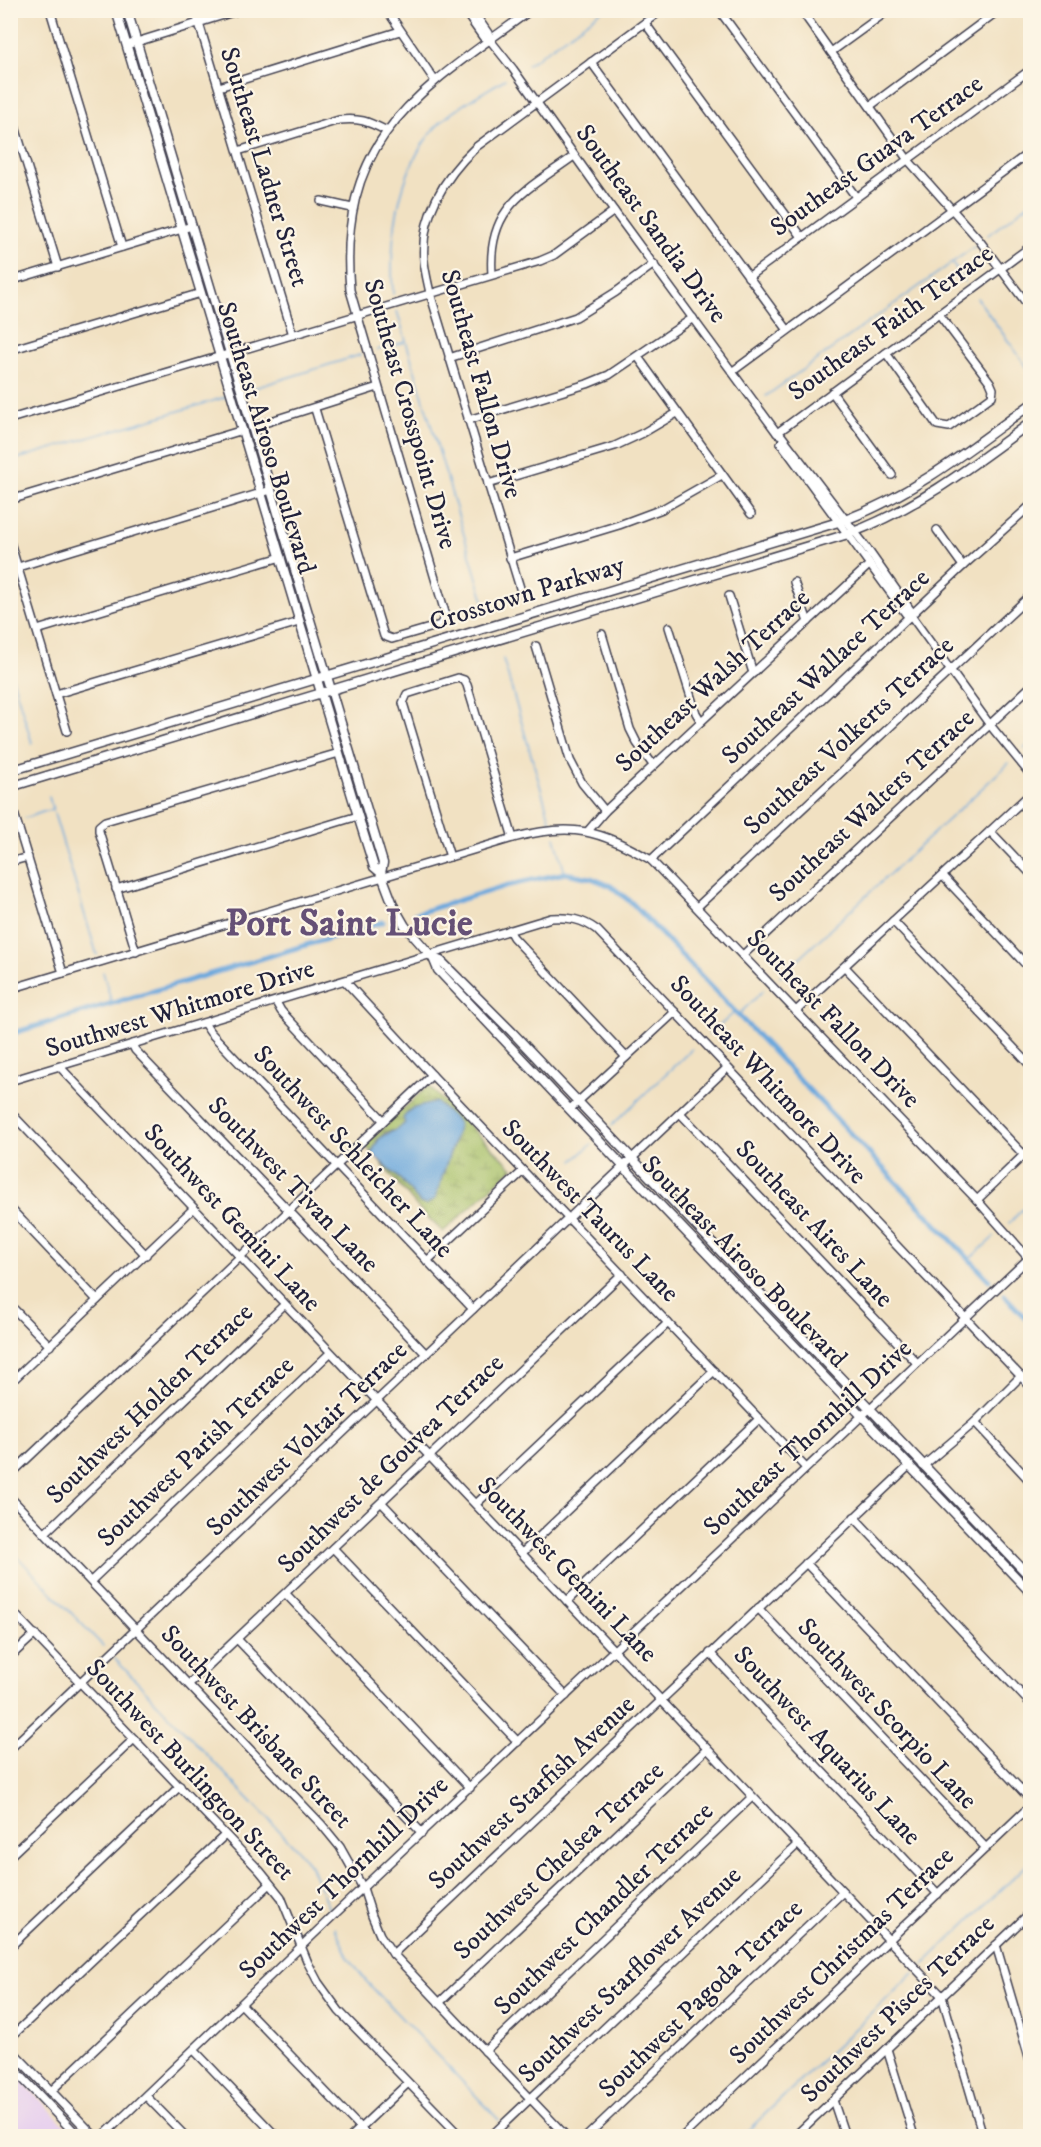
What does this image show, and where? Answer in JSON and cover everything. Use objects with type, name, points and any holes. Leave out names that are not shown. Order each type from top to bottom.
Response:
[{"type":"main road","name":"Southeast Airoso Boulevard","points":[[116,10],[374,867],[382,875],[394,907],[405,926],[431,956],[438,970],[623,1166],[866,1412],[923,1466],[1030,1577]]},
{"type":"main road","name":"Southeast Airoso Boulevard","points":[[127,10],[383,863],[382,875]]},
{"type":"main road","name":"Crosstown Parkway","points":[[10,771],[842,521],[886,502],[927,479],[1030,405]]},
{"type":"main road","name":"Crosstown Parkway","points":[[10,787],[851,533],[895,514],[934,492],[1030,423]]},
{"type":"main road","name":"Southeast Airoso Boulevard","points":[[431,956],[441,961],[457,976],[578,1101],[866,1412],[910,1465],[1030,1592]]},
{"type":"main road","points":[[10,2049],[94,2136]]},
{"type":"main road","points":[[42,2082],[37,2082],[17,2061],[10,2063],[78,2136]]},
{"type":"street","points":[[50,10],[122,247]]},
{"type":"street","name":"Southeast Ladner Street","points":[[195,10],[293,335]]},
{"type":"street","points":[[127,45],[240,10]]},
{"type":"street","points":[[387,10],[435,81]]},
{"type":"street","name":"Southeast Sandia Drive","points":[[464,10],[483,38],[490,40]]},
{"type":"street","name":"Southeast Sandia Drive","points":[[472,10],[488,33],[490,40],[614,211],[911,611],[912,617],[990,725],[1030,774]]},
{"type":"street","name":"Southeast Crosspoint Drive","points":[[315,409],[384,636],[392,639],[440,626],[446,616],[350,290],[347,258],[352,208],[372,154],[386,130],[407,106],[435,81],[531,10]]},
{"type":"street","name":"Southeast Fallon Drive","points":[[520,588],[430,293],[424,261],[425,237],[431,211],[442,187],[460,162],[476,147],[662,10]]},
{"type":"street","points":[[719,10],[856,197]]},
{"type":"street","points":[[801,10],[908,160],[1002,268],[1030,308]]},
{"type":"street","points":[[831,52],[889,10]]},
{"type":"street","points":[[870,106],[999,10]]},
{"type":"street","points":[[645,23],[802,237]]},
{"type":"street","points":[[219,87],[400,31]]},
{"type":"street","points":[[591,62],[787,329]]},
{"type":"street","name":"Southeast Guava Terrace","points":[[748,277],[1030,70]]},
{"type":"street","points":[[10,110],[58,267]]},
{"type":"street","points":[[238,150],[339,120],[354,118],[365,120],[386,130]]},
{"type":"street","points":[[733,371],[1030,152]]},
{"type":"street","points":[[492,274],[490,252],[495,229],[505,210],[517,197],[574,156]]},
{"type":"street","points":[[321,201],[352,208]]},
{"type":"street","points":[[10,419],[540,261],[554,255],[614,211]]},
{"type":"street","points":[[10,281],[192,226]]},
{"type":"street","name":"Southeast Faith Terrace","points":[[777,433],[1030,247]]},
{"type":"street","points":[[449,358],[576,317],[654,264]]},
{"type":"street","points":[[10,350],[201,293]]},
{"type":"street","points":[[886,353],[937,425],[949,427],[992,396],[993,389],[939,314]]},
{"type":"street","points":[[468,420],[587,384],[609,375],[693,318]]},
{"type":"street","points":[[638,357],[751,513]]},
{"type":"street","points":[[252,427],[315,409],[378,387]]},
{"type":"street","points":[[832,392],[892,475]]},
{"type":"street","points":[[488,484],[615,446],[644,433],[677,412]]},
{"type":"street","points":[[10,500],[243,430]]},
{"type":"street","points":[[510,558],[619,525],[662,509],[722,475]]},
{"type":"street","points":[[18,567],[271,490]]},
{"type":"street","name":"Southeast Wallace Terrace","points":[[651,860],[912,617],[963,566],[1030,506]]},
{"type":"street","points":[[937,530],[963,566]]},
{"type":"street","name":"Southeast Sandia Drive","points":[[851,533],[869,565],[906,614],[912,617]]},
{"type":"street","points":[[10,542],[67,730]]},
{"type":"street","points":[[37,630],[281,557]]},
{"type":"street","name":"Southeast Walsh Terrace","points":[[588,831],[605,811],[653,765],[869,565]]},
{"type":"street","points":[[794,582],[808,622]]},
{"type":"street","points":[[729,596],[753,673]]},
{"type":"street","name":"Southeast Volkerts Terrace","points":[[697,908],[1030,596]]},
{"type":"street","points":[[56,694],[299,622]]},
{"type":"street","points":[[669,627],[696,712],[701,721]]},
{"type":"street","points":[[602,634],[630,729],[653,765]]},
{"type":"street","points":[[536,646],[570,760],[582,783],[605,811]]},
{"type":"street","points":[[450,857],[403,703],[406,694],[458,678],[464,680],[467,685],[513,838]]},
{"type":"street","name":"Southeast Walters Terrace","points":[[743,955],[1030,687]]},
{"type":"street","points":[[135,952],[99,826],[105,821],[339,753]]},
{"type":"street","points":[[796,1011],[1030,794]]},
{"type":"street","points":[[10,800],[63,973]]},
{"type":"street","points":[[116,890],[358,816]]},
{"type":"street","name":"Southeast Fallon Drive","points":[[10,989],[382,875],[513,838],[557,829],[588,831],[622,843],[651,860],[1030,1258]]},
{"type":"street","points":[[990,831],[1030,873]]},
{"type":"street","points":[[10,862],[28,857]]},
{"type":"street","points":[[943,876],[1030,969]]},
{"type":"street","name":"Southeast Whitmore Drive","points":[[431,956],[509,930],[558,918],[576,919],[597,930],[1030,1386]]},
{"type":"street","points":[[893,921],[1030,1065]]},
{"type":"street","points":[[509,930],[626,1058]]},
{"type":"street","name":"Southwest Whitmore Drive","points":[[10,1081],[431,956]]},
{"type":"street","points":[[845,967],[1024,1155]]},
{"type":"street","name":"Southwest Taurus Lane","points":[[345,981],[806,1468]]},
{"type":"street","points":[[276,1002],[281,1011],[383,1120]]},
{"type":"street","points":[[570,1109],[675,1012]]},
{"type":"street","name":"Southwest Schleicher Lane","points":[[204,1023],[473,1309]]},
{"type":"street","name":"Southwest Tivan Lane","points":[[132,1044],[135,1050],[426,1354]]},
{"type":"street","name":"Southwest Gemini Lane","points":[[60,1067],[942,1996],[983,2136]]},
{"type":"street","name":"Southwest Voltair Terrace","points":[[10,1749],[727,1068]]},
{"type":"street","points":[[10,1474],[432,1075]]},
{"type":"street","points":[[10,1112],[146,1255]]},
{"type":"street","name":"Southeast Aires Lane","points":[[680,1113],[917,1364]]},
{"type":"street","points":[[976,1200],[1030,1149]]},
{"type":"street","points":[[427,1261],[523,1171]]},
{"type":"street","points":[[10,1208],[97,1300]]},
{"type":"street","points":[[10,1383],[193,1209]]},
{"type":"street","name":"Southeast Thornhill Drive","points":[[614,1650],[1030,1258]]},
{"type":"street","name":"Southwest de Gouvea Terrace","points":[[189,1684],[622,1274]]},
{"type":"street","points":[[10,1305],[50,1346]]},
{"type":"street","name":"Southwest Holden Terrace","points":[[45,1533],[284,1305]]},
{"type":"street","points":[[476,1504],[668,1323]]},
{"type":"street","name":"Southwest Parish Terrace","points":[[91,1581],[330,1353]]},
{"type":"street","points":[[522,1553],[714,1371]]},
{"type":"street","points":[[923,1466],[975,1422],[1021,1376]]},
{"type":"street","points":[[567,1601],[759,1419]]},
{"type":"street","points":[[975,1422],[1030,1481]]},
{"type":"street","name":"Southwest Starfish Avenue","points":[[393,1953],[910,1465]]},
{"type":"street","name":"Southwest Brisbane Street","points":[[10,1497],[322,1825],[340,1847],[363,1888],[380,1935],[393,1953],[566,2136]]},
{"type":"street","points":[[382,1503],[566,1696]]},
{"type":"street","points":[[854,1517],[1030,1703]]},
{"type":"street","points":[[333,1548],[518,1742]]},
{"type":"street","points":[[806,1563],[1030,1799]]},
{"type":"street","points":[[286,1594],[470,1788]]},
{"type":"street","name":"Southwest Scorpio Lane","points":[[758,1608],[986,1848]]},
{"type":"street","name":"Southwest Burlington Street","points":[[10,1609],[180,1786],[270,1884],[281,1897],[318,1982],[339,2011],[460,2136]]},
{"type":"street","points":[[10,1658],[35,1634]]},
{"type":"street","points":[[238,1640],[422,1833]]},
{"type":"street","name":"Southwest Thornhill Drive","points":[[103,2136],[614,1650]]},
{"type":"street","name":"Southwest Aquarius Lane","points":[[710,1653],[938,1894]]},
{"type":"street","points":[[10,1856],[134,1739]]},
{"type":"street","name":"Southwest Chelsea Terrace","points":[[439,2003],[707,1749]]},
{"type":"street","points":[[10,1947],[180,1786]]},
{"type":"street","name":"Southwest Chandler Terrace","points":[[485,2051],[752,1797]]},
{"type":"street","name":"Southwest Christmas Terrace","points":[[683,2136],[1030,1806]]},
{"type":"street","points":[[10,2038],[225,1835]]},
{"type":"street","name":"Southwest Starflower Avenue","points":[[491,2136],[798,1844]]},
{"type":"street","points":[[50,2092],[270,1884]]},
{"type":"street","name":"Southwest Pagoda Terrace","points":[[587,2136],[843,1892]]},
{"type":"street","name":"Southwest Pisces Terrace","points":[[795,2136],[1030,1913]]},
{"type":"street","points":[[996,1945],[1030,2061]]},
{"type":"street","points":[[242,2005],[368,2136]]},
{"type":"street","points":[[887,2049],[914,2136]]},
{"type":"street","points":[[194,2050],[276,2136]]},
{"type":"street","points":[[351,2136],[408,2083]]},
{"type":"street","points":[[146,2096],[185,2136]]},
{"type":"street","points":[[833,2100],[845,2136]]},
{"type":"shaded area","points":[[13,2063],[35,2084],[39,2085],[88,2136],[82,2136]]},
{"type":"shaded area","points":[[10,2068],[75,2136],[11,2136]]},
{"type":"green space","points":[[428,1086],[513,1168],[443,1232],[420,1210],[379,1161],[409,1190],[435,1199],[454,1142],[442,1107],[435,1102],[411,1109],[405,1123],[397,1130],[386,1132],[377,1140],[372,1153],[365,1145]]},
{"type":"water","points":[[436,1102],[458,1122],[458,1128],[435,1199],[426,1205],[420,1203],[402,1181],[372,1153],[379,1139],[405,1123],[403,1118],[411,1109]]},
{"type":"waterway","points":[[527,65],[603,10]]},
{"type":"waterway","points":[[393,294],[394,230],[411,165],[421,146],[442,121],[505,79]]},
{"type":"waterway","points":[[988,235],[1030,203]]},
{"type":"waterway","points":[[766,396],[974,247]]},
{"type":"waterway","points":[[952,263],[965,282]]},
{"type":"waterway","points":[[977,298],[1030,371]]},
{"type":"waterway","points":[[397,311],[485,605]]},
{"type":"waterway","points":[[377,350],[405,342]]},
{"type":"waterway","points":[[248,390],[360,355]]},
{"type":"waterway","points":[[10,461],[226,397]]},
{"type":"waterway","points":[[503,659],[551,823]]},
{"type":"waterway","points":[[10,670],[32,743]]},
{"type":"waterway","points":[[1024,749],[1030,743]]},
{"type":"waterway","points":[[780,976],[1009,763]]},
{"type":"waterway","points":[[49,797],[97,955]]},
{"type":"waterway","points":[[25,818],[52,809]]},
{"type":"waterway","points":[[555,837],[565,873]]},
{"type":"waterway","points":[[415,914],[505,886],[565,873],[591,878],[611,886],[632,903],[989,1280]]},
{"type":"waterway","points":[[10,1034],[383,922]]},
{"type":"waterway","points":[[103,972],[112,1004]]},
{"type":"waterway","points":[[738,1015],[764,990]]},
{"type":"waterway","points":[[709,1035],[735,1012]]},
{"type":"waterway","points":[[611,1126],[692,1049]]},
{"type":"waterway","points":[[573,1161],[592,1144]]},
{"type":"waterway","points":[[1009,1223],[1030,1202]]},
{"type":"waterway","points":[[971,1258],[994,1237]]},
{"type":"waterway","points":[[1004,1295],[1030,1323]]},
{"type":"waterway","points":[[10,1549],[103,1646]]},
{"type":"waterway","points":[[115,1659],[298,1850],[311,1866],[329,1909]]},
{"type":"waterway","points":[[923,1965],[1030,1862]]},
{"type":"waterway","points":[[335,1928],[348,1957],[366,1981],[499,2120]]},
{"type":"waterway","points":[[742,2136],[914,1973]]},
{"type":"waterway","points":[[508,2130],[514,2136]]},
{"type":"district","name":"Port Saint Lucie","points":[[349,924]]}]
